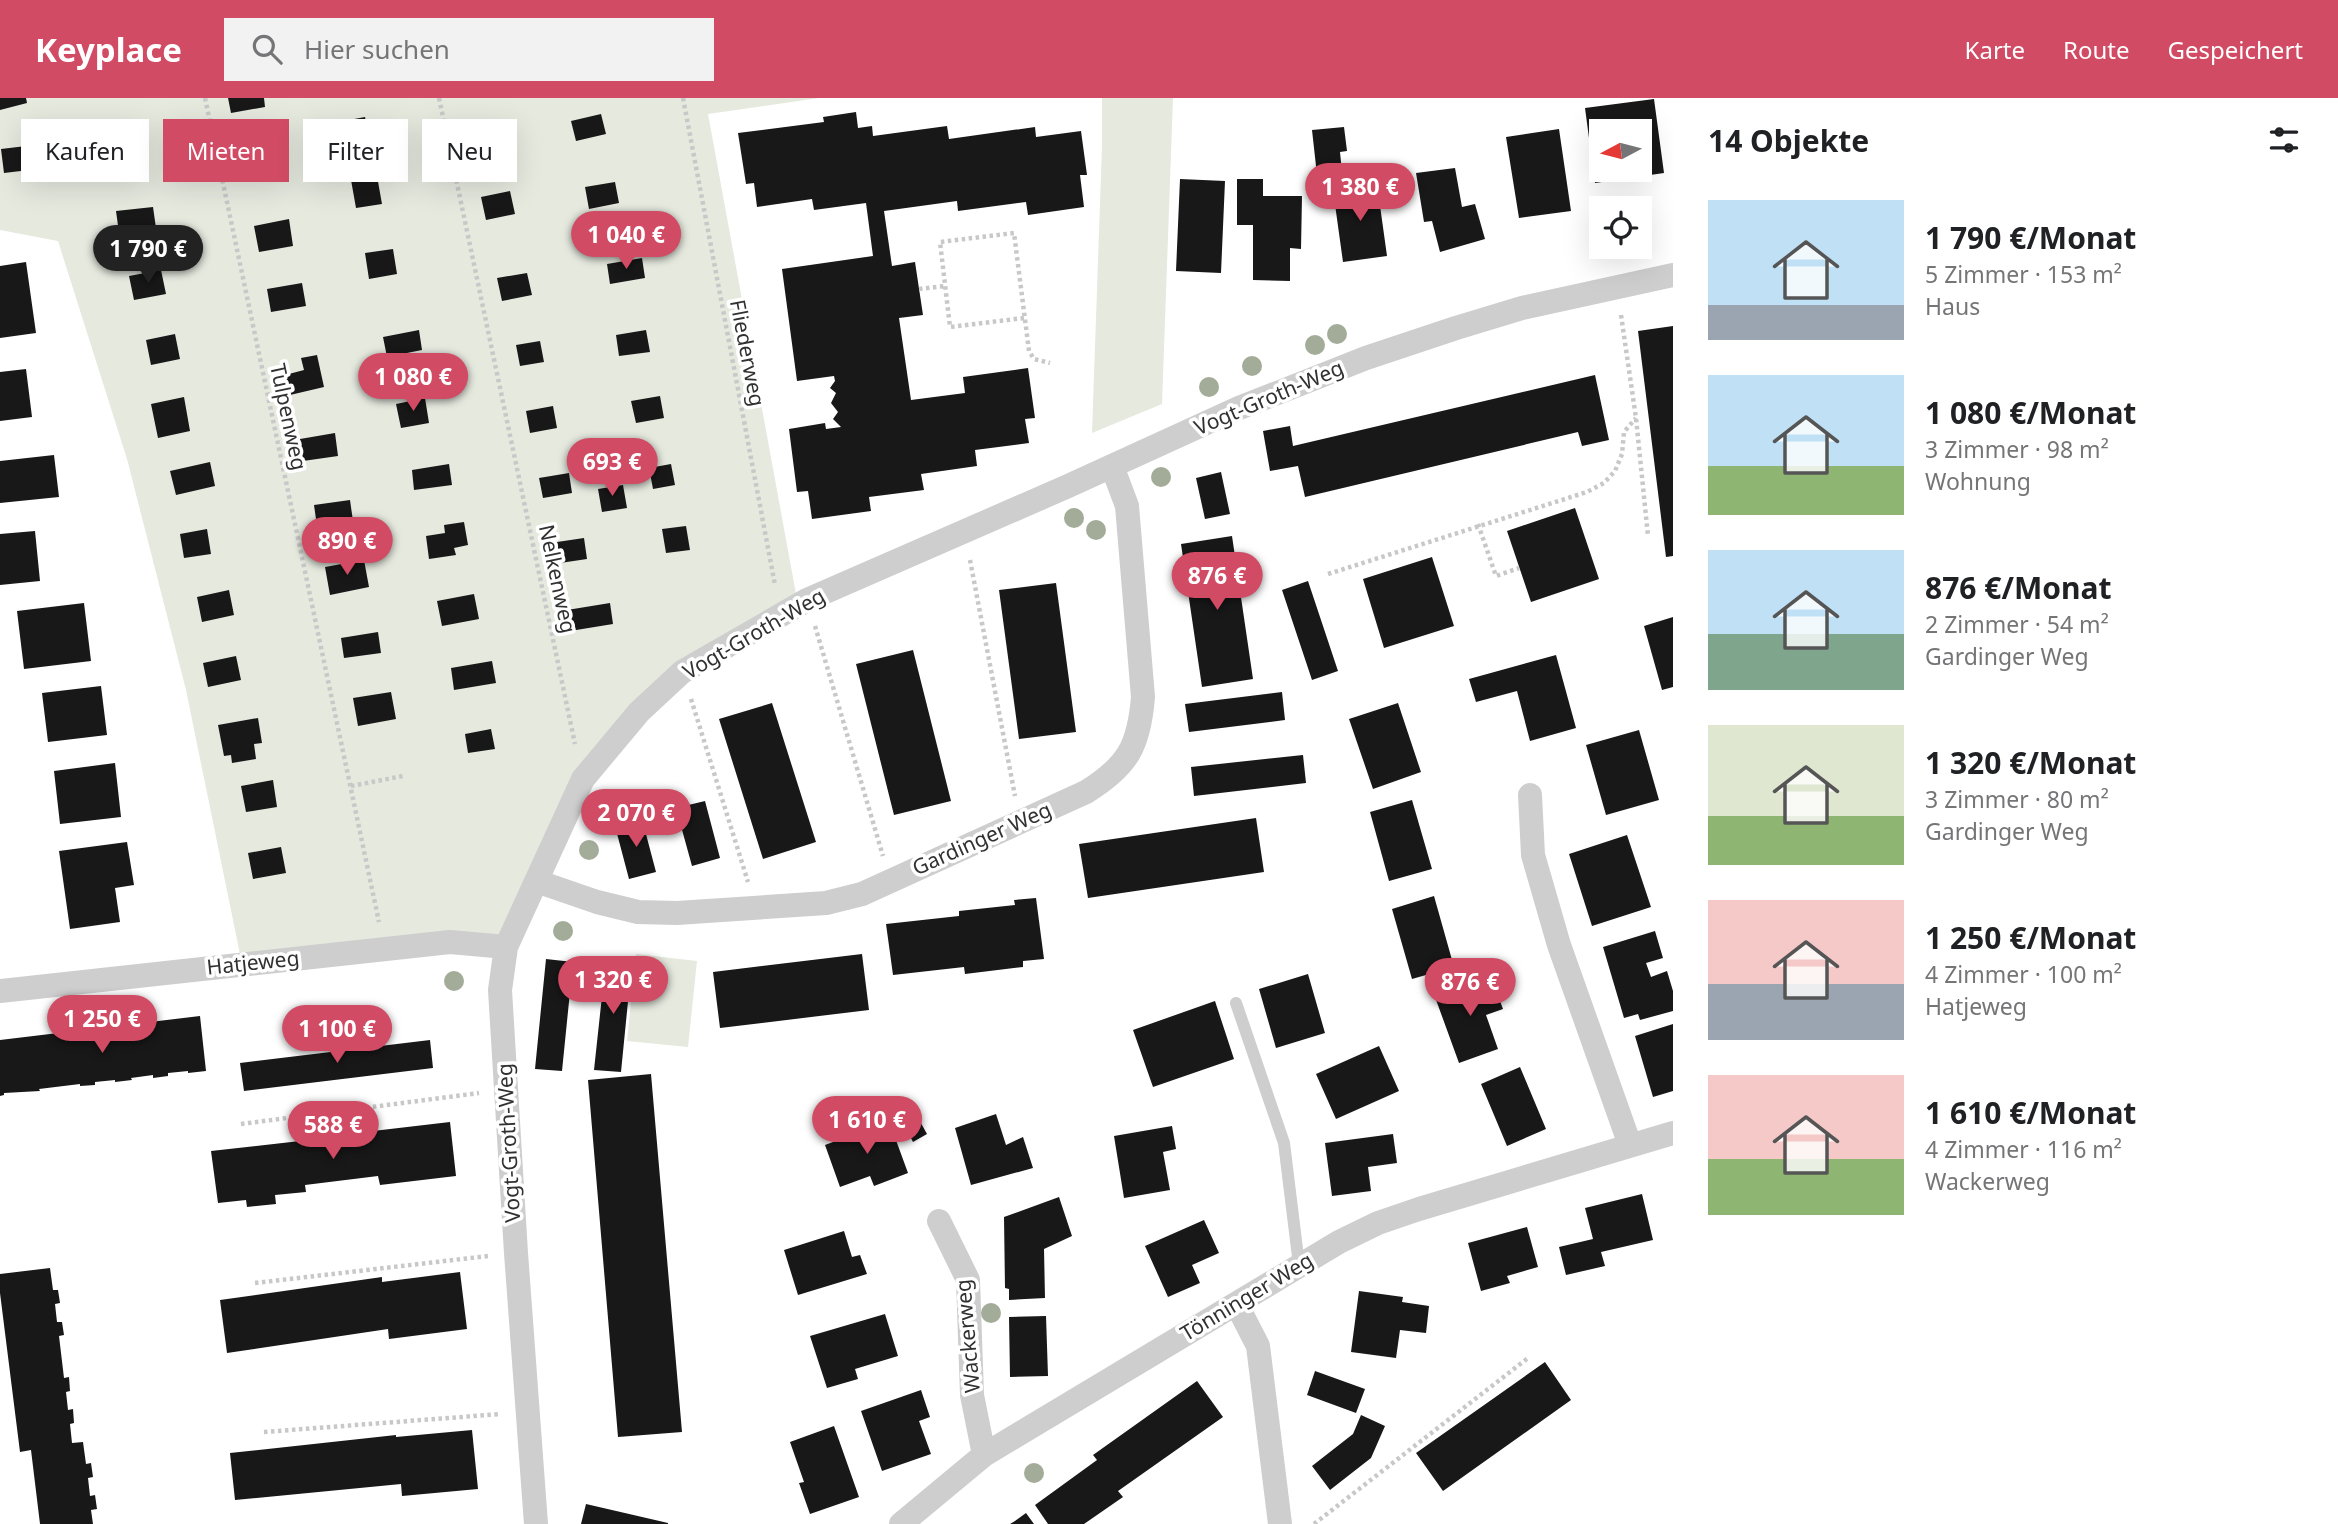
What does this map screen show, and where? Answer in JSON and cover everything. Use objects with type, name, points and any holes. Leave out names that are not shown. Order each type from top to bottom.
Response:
[{"type":"street","name":"Vogt-Groth-Weg","points":[[536,1524],[500,990],[506,947],[583,779],[639,712],[682,672],[807,600],[1239,408],[1366,358],[1522,308],[1673,275]]},
{"type":"street","name":"Gardinger Weg","points":[[536,881],[597,902],[638,912],[677,913],[826,902],[862,894],[1086,792],[1108,779],[1125,761],[1135,741],[1143,697],[1127,506],[1112,466]]},
{"type":"street","points":[[1530,795],[1536,868],[1559,945],[1630,1145]]},
{"type":"street","name":"Hatjeweg","points":[[0,991],[450,942],[506,947]]},
{"type":"street","name":"Tönninger Weg","points":[[901,1524],[984,1455],[1339,1242],[1378,1223],[1419,1209],[1673,1133]]},
{"type":"street","name":"Wackerweg","points":[[939,1221],[968,1280],[972,1395],[984,1455]]},
{"type":"street","points":[[1237,1305],[1258,1346],[1280,1524]]},
{"type":"lane","points":[[1236,1003],[1284,1143],[1299,1265]]},
{"type":"path","name":"Tulpenweg","points":[[205,98],[385,949]]},
{"type":"path","name":"Nelkenweg","points":[[439,98],[583,779]]},
{"type":"path","name":"Fliederweg","points":[[683,98],[780,614]]},
{"type":"path","points":[[1024,318],[950,327],[940,242],[1014,233],[1030,356],[1050,363]]},
{"type":"path","points":[[919,289],[945,286]]},
{"type":"path","points":[[1617,286],[1636,418],[1648,536]]},
{"type":"path","points":[[1328,574],[1478,524],[1587,492],[1604,483],[1615,471],[1622,454],[1624,432],[1636,418]]},
{"type":"path","points":[[1478,524],[1496,576],[1519,568]]},
{"type":"path","points":[[964,532],[1020,822]]},
{"type":"path","points":[[807,600],[890,881]]},
{"type":"path","points":[[682,672],[756,908]]},
{"type":"path","points":[[351,786],[403,776]]},
{"type":"path","points":[[241,1124],[506,1090]]},
{"type":"path","points":[[255,1283],[516,1253]]},
{"type":"path","points":[[1314,1524],[1528,1358]]},
{"type":"path","points":[[264,1432],[530,1412]]},
{"type":"shaded area","points":[[0,98],[819,98],[708,114],[798,605],[680,674],[605,752],[506,947],[242,964],[186,690],[127,459],[58,241],[0,230]]},
{"type":"shaded area","points":[[1102,98],[1173,98],[1162,404],[1092,433],[1102,146]]},
{"type":"shaded area","points":[[636,954],[697,961],[688,1047],[627,1041]]},
{"type":"building","points":[[0,98],[26,98],[27,103],[0,110]]},
{"type":"building","points":[[228,98],[264,98],[265,107],[231,113]]},
{"type":"building","points":[[1654,99],[1664,173],[1652,175],[1652,119],[1589,119],[1589,138],[1585,108]]},
{"type":"building","points":[[856,112],[858,128],[872,126],[873,136],[947,126],[949,139],[1035,127],[1036,137],[1081,131],[1087,175],[1080,175],[1084,207],[1028,215],[1026,202],[958,211],[957,201],[884,211],[892,266],[915,262],[923,315],[899,318],[911,400],[965,393],[963,377],[1028,368],[1035,418],[1025,419],[1029,443],[975,450],[977,466],[921,474],[924,490],[869,497],[871,511],[812,519],[808,491],[797,492],[789,429],[825,423],[826,429],[841,427],[833,419],[838,412],[831,403],[836,393],[830,388],[835,381],[834,376],[797,381],[782,269],[873,256],[866,203],[814,210],[812,199],[757,207],[754,183],[746,184],[738,133],[824,122],[823,117]]},
{"type":"building","points":[[601,114],[606,134],[576,141],[571,121]]},
{"type":"building","points":[[1344,127],[1347,151],[1340,152],[1343,182],[1318,184],[1312,130]]},
{"type":"building","points":[[1559,129],[1571,211],[1519,218],[1506,137]]},
{"type":"building","points":[[21,147],[21,171],[4,173],[1,149]]},
{"type":"building","points":[[1455,168],[1462,207],[1475,204],[1485,239],[1440,252],[1432,221],[1424,222],[1416,173]]},
{"type":"building","points":[[1180,179],[1225,181],[1221,273],[1176,271]]},
{"type":"building","points":[[1237,179],[1263,179],[1263,196],[1302,196],[1301,249],[1290,248],[1290,281],[1253,280],[1253,225],[1237,225]]},
{"type":"building","points":[[351,182],[378,182],[382,204],[356,208]]},
{"type":"building","points":[[615,182],[619,203],[589,209],[585,187]]},
{"type":"building","points":[[1377,184],[1387,256],[1343,262],[1333,190]]},
{"type":"building","points":[[510,191],[515,214],[486,220],[481,197]]},
{"type":"building","points":[[153,207],[157,235],[120,240],[116,211]]},
{"type":"building","points":[[289,219],[293,246],[259,252],[254,226]]},
{"type":"building","points":[[393,249],[397,274],[369,279],[365,253]]},
{"type":"building","points":[[642,258],[645,278],[610,284],[607,264]]},
{"type":"building","points":[[26,262],[36,333],[0,338],[0,266]]},
{"type":"building","points":[[161,270],[166,294],[134,300],[129,276]]},
{"type":"building","points":[[527,273],[532,295],[502,301],[497,278]]},
{"type":"building","points":[[302,283],[306,306],[271,312],[267,289]]},
{"type":"building","points":[[1673,326],[1673,556],[1666,557],[1638,331]]},
{"type":"building","points":[[419,330],[422,350],[387,357],[383,337]]},
{"type":"building","points":[[646,330],[650,352],[619,356],[616,335]]},
{"type":"building","points":[[175,334],[180,359],[151,365],[146,340]]},
{"type":"building","points":[[540,341],[544,362],[520,366],[516,345]]},
{"type":"building","points":[[317,355],[324,387],[290,395],[285,375],[304,370],[301,358]]},
{"type":"building","points":[[26,369],[32,417],[0,421],[0,372]]},
{"type":"building","points":[[1595,375],[1609,440],[1582,446],[1578,432],[1305,497],[1298,466],[1270,471],[1263,431],[1290,426],[1293,446]]},
{"type":"building","points":[[660,396],[664,418],[636,423],[631,401]]},
{"type":"building","points":[[184,397],[190,431],[158,438],[151,404]]},
{"type":"building","points":[[425,398],[429,423],[401,428],[396,404]]},
{"type":"building","points":[[553,406],[557,428],[530,433],[526,411]]},
{"type":"building","points":[[335,433],[338,456],[303,461],[300,439]]},
{"type":"building","points":[[54,455],[59,497],[0,503],[0,461]]},
{"type":"building","points":[[210,462],[215,486],[176,495],[170,471]]},
{"type":"building","points":[[449,464],[452,485],[414,490],[412,470]]},
{"type":"building","points":[[671,464],[675,485],[653,489],[649,468]]},
{"type":"building","points":[[1221,472],[1230,514],[1205,519],[1196,478]]},
{"type":"building","points":[[569,473],[572,493],[543,498],[539,478]]},
{"type":"building","points":[[623,485],[627,508],[602,512],[598,489]]},
{"type":"building","points":[[350,500],[353,521],[317,526],[314,505]]},
{"type":"building","points":[[1575,508],[1599,579],[1531,602],[1507,531]]},
{"type":"building","points":[[464,522],[468,545],[454,548],[456,555],[429,559],[426,536],[445,533],[444,525]]},
{"type":"building","points":[[686,526],[690,550],[666,553],[662,529]]},
{"type":"building","points":[[207,529],[211,554],[184,558],[180,534]]},
{"type":"building","points":[[35,531],[40,581],[0,585],[0,534]]},
{"type":"building","points":[[1232,536],[1253,679],[1202,687],[1181,544]]},
{"type":"building","points":[[584,538],[587,559],[560,563],[557,542]]},
{"type":"building","points":[[1432,557],[1454,626],[1384,648],[1363,579]]},
{"type":"building","points":[[364,560],[369,587],[330,595],[325,567]]},
{"type":"building","points":[[1308,581],[1338,671],[1312,680],[1282,590]]},
{"type":"building","points":[[1056,583],[1076,732],[1019,739],[999,590]]},
{"type":"building","points":[[229,590],[234,615],[202,622],[197,597]]},
{"type":"building","points":[[474,594],[479,619],[442,626],[437,601]]},
{"type":"building","points":[[84,603],[91,661],[24,669],[17,611]]},
{"type":"building","points":[[610,603],[613,624],[570,631],[567,610]]},
{"type":"building","points":[[1673,617],[1673,687],[1662,690],[1644,626]]},
{"type":"building","points":[[378,632],[381,653],[344,658],[341,638]]},
{"type":"building","points":[[913,650],[951,801],[894,815],[856,664]]},
{"type":"building","points":[[1556,655],[1576,728],[1530,741],[1517,691],[1476,702],[1469,679]]},
{"type":"building","points":[[236,656],[241,680],[208,687],[203,663]]},
{"type":"building","points":[[492,661],[496,683],[454,690],[451,668]]},
{"type":"building","points":[[101,686],[107,735],[48,742],[42,693]]},
{"type":"building","points":[[391,692],[396,719],[358,726],[353,698]]},
{"type":"building","points":[[1282,692],[1285,720],[1189,732],[1185,704]]},
{"type":"building","points":[[772,703],[816,842],[763,859],[719,719]]},
{"type":"building","points":[[1398,703],[1421,772],[1373,789],[1349,719]]},
{"type":"building","points":[[258,718],[262,743],[254,744],[256,759],[232,763],[231,755],[224,756],[218,725]]},
{"type":"building","points":[[491,729],[495,749],[468,753],[465,734]]},
{"type":"building","points":[[1639,730],[1659,800],[1606,815],[1586,745]]},
{"type":"building","points":[[1303,755],[1306,783],[1194,796],[1191,767]]},
{"type":"building","points":[[115,763],[121,817],[60,824],[54,771]]},
{"type":"building","points":[[273,780],[277,807],[246,812],[241,786]]},
{"type":"building","points":[[1412,800],[1432,869],[1389,881],[1370,812]]},
{"type":"building","points":[[705,801],[720,858],[692,866],[676,808]]},
{"type":"building","points":[[1256,818],[1264,872],[1088,898],[1079,844]]},
{"type":"building","points":[[642,819],[656,872],[629,879],[615,826]]},
{"type":"building","points":[[1627,835],[1651,907],[1592,926],[1569,854]]},
{"type":"building","points":[[127,842],[134,885],[115,888],[120,922],[70,929],[59,851]]},
{"type":"building","points":[[281,847],[286,873],[253,879],[248,853]]},
{"type":"building","points":[[1434,896],[1454,967],[1412,979],[1392,909]]},
{"type":"building","points":[[1036,898],[1044,959],[1023,961],[1023,967],[965,974],[964,967],[893,975],[886,924],[959,916],[959,911],[1015,905],[1014,900]]},
{"type":"building","points":[[1655,931],[1663,958],[1646,963],[1651,977],[1667,971],[1673,991],[1673,1011],[1640,1020],[1638,1014],[1624,1018],[1603,947]]},
{"type":"building","points":[[862,954],[869,1010],[720,1028],[713,972]]},
{"type":"building","points":[[546,959],[573,962],[562,1071],[535,1069]]},
{"type":"building","points":[[606,959],[632,961],[621,1072],[594,1070]]},
{"type":"building","points":[[1308,974],[1325,1033],[1276,1048],[1259,989]]},
{"type":"building","points":[[1491,977],[1503,1009],[1486,1015],[1498,1049],[1459,1063],[1435,997]]},
{"type":"building","points":[[1215,1001],[1234,1059],[1153,1087],[1133,1030]]},
{"type":"building","points":[[200,1016],[206,1071],[168,1073],[168,1076],[153,1078],[153,1075],[131,1078],[132,1080],[95,1082],[95,1085],[80,1084],[39,1089],[40,1091],[4,1093],[0,1096],[0,1040]]},
{"type":"building","points":[[1673,1024],[1673,1091],[1653,1097],[1635,1036]]},
{"type":"building","points":[[430,1040],[433,1068],[244,1091],[240,1063]]},
{"type":"building","points":[[1379,1046],[1399,1091],[1336,1119],[1316,1074]]},
{"type":"building","points":[[1520,1067],[1546,1129],[1507,1146],[1481,1084]]},
{"type":"building","points":[[651,1074],[682,1432],[618,1437],[588,1080]]},
{"type":"building","points":[[912,1107],[927,1134],[913,1142],[899,1115]]},
{"type":"building","points":[[996,1114],[1006,1145],[1023,1137],[1033,1168],[971,1185],[955,1128]]},
{"type":"building","points":[[889,1121],[908,1173],[874,1186],[870,1176],[840,1187],[825,1145]]},
{"type":"building","points":[[450,1122],[456,1176],[380,1185],[378,1176],[305,1185],[306,1192],[275,1195],[276,1204],[247,1207],[246,1200],[218,1203],[211,1151],[300,1141],[299,1134],[372,1126],[373,1131]]},
{"type":"building","points":[[1172,1126],[1176,1149],[1163,1152],[1170,1190],[1124,1198],[1114,1136]]},
{"type":"building","points":[[1393,1134],[1397,1163],[1368,1167],[1371,1191],[1332,1196],[1325,1143]]},
{"type":"building","points":[[1642,1194],[1653,1240],[1601,1252],[1605,1266],[1566,1275],[1559,1247],[1593,1239],[1585,1208]]},
{"type":"building","points":[[1059,1197],[1072,1236],[1044,1249],[1045,1298],[1009,1300],[1009,1289],[1005,1288],[1004,1217]]},
{"type":"building","points":[[1204,1220],[1219,1253],[1192,1265],[1200,1283],[1168,1297],[1145,1246]]},
{"type":"building","points":[[1527,1227],[1538,1267],[1507,1276],[1510,1283],[1481,1291],[1468,1243]]},
{"type":"building","points":[[844,1231],[852,1257],[860,1255],[867,1274],[798,1295],[784,1250]]},
{"type":"building","points":[[50,1268],[53,1290],[58,1290],[60,1303],[55,1304],[57,1322],[62,1322],[64,1335],[59,1336],[64,1378],[69,1377],[70,1391],[66,1392],[68,1410],[73,1409],[74,1423],[70,1424],[72,1443],[83,1442],[86,1464],[91,1463],[93,1477],[88,1478],[90,1496],[95,1495],[97,1509],[91,1510],[93,1524],[40,1524],[31,1450],[20,1452],[0,1293],[0,1274]]},
{"type":"building","points":[[460,1272],[467,1329],[389,1339],[388,1329],[227,1353],[220,1300],[382,1277],[382,1282]]},
{"type":"building","points":[[1359,1291],[1403,1297],[1402,1302],[1429,1306],[1426,1333],[1400,1330],[1396,1358],[1351,1352]]},
{"type":"building","points":[[885,1314],[898,1356],[855,1369],[858,1379],[827,1388],[810,1336]]},
{"type":"building","points":[[1046,1316],[1048,1376],[1010,1377],[1009,1317]]},
{"type":"building","points":[[1545,1362],[1571,1400],[1443,1491],[1416,1453]]},
{"type":"building","points":[[1315,1371],[1365,1389],[1356,1413],[1307,1395]]},
{"type":"building","points":[[1197,1381],[1223,1417],[1118,1491],[1123,1497],[1084,1524],[1048,1524],[1035,1505],[1097,1460],[1093,1455]]},
{"type":"building","points":[[921,1390],[930,1417],[919,1421],[931,1454],[882,1471],[861,1411]]},
{"type":"building","points":[[1361,1415],[1385,1426],[1371,1458],[1330,1490],[1312,1466],[1353,1434]]},
{"type":"building","points":[[834,1426],[859,1497],[810,1514],[799,1483],[804,1482],[790,1442]]},
{"type":"building","points":[[472,1430],[478,1489],[402,1496],[401,1484],[235,1500],[230,1453],[396,1435]]},
{"type":"building","points":[[586,1504],[668,1523],[668,1524],[581,1524]]},
{"type":"building","points":[[1026,1513],[1034,1524],[1010,1524],[1015,1521]]}]
